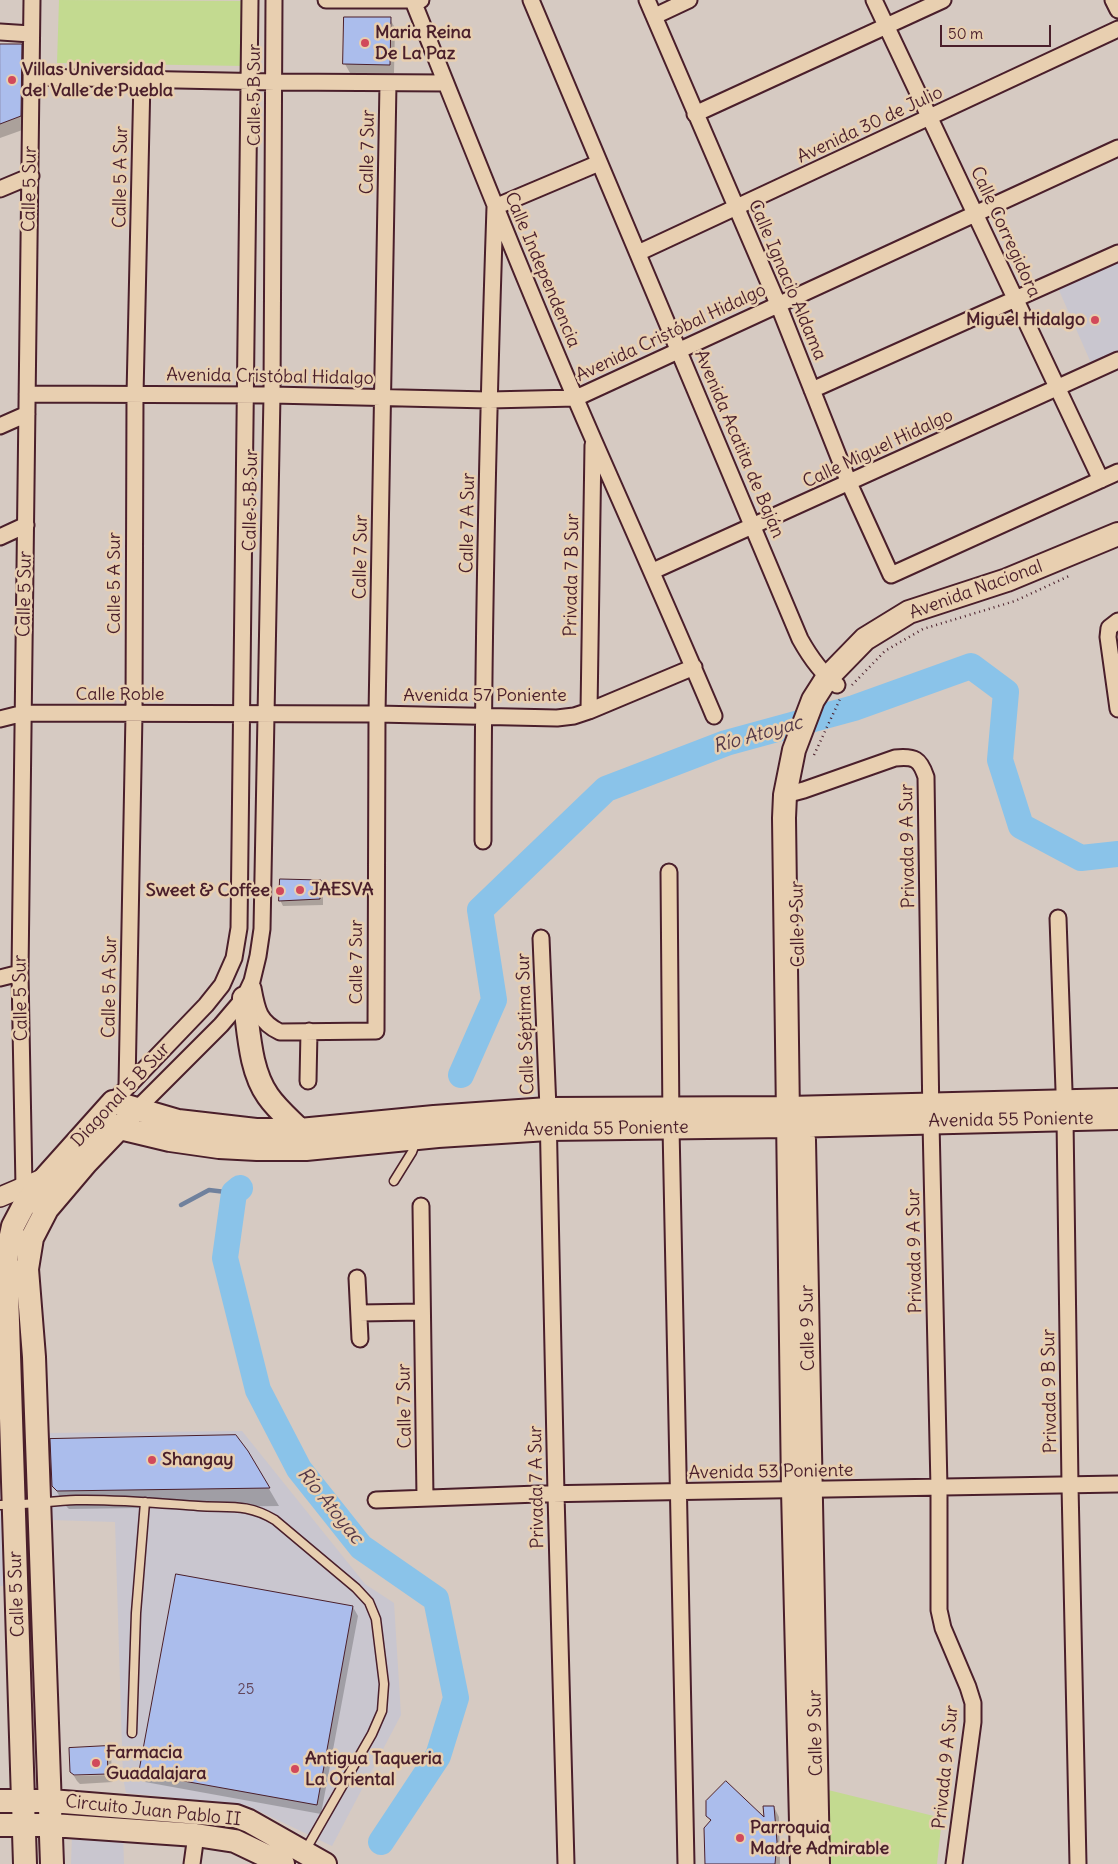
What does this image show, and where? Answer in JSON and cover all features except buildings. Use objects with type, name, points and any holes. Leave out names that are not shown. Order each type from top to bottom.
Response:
[{"type":"main road","name":"Avenida Nacional","points":[[791,794],[804,754],[832,692],[865,639],[909,612],[1007,580],[1118,534]]},
{"type":"main road","name":"Avenida Nacional","points":[[832,692],[873,648],[914,624],[1011,592],[1118,548]]},
{"type":"main road","name":"Calle 9 Sur","points":[[791,794],[802,1490],[802,1864]]},
{"type":"main road","points":[[248,989],[253,1058],[259,1080],[267,1095],[300,1130]]},
{"type":"main road","name":"Avenida 55 Poniente","points":[[120,1094],[136,1110],[178,1121],[256,1130],[300,1130],[434,1117],[548,1119],[671,1118],[1065,1110],[1118,1100]]},
{"type":"main road","name":"Diagonal 5 B Sur","points":[[15,1207],[46,1178],[120,1094]]},
{"type":"main road","name":"Diagonal 5 B Sur","points":[[47,1210],[86,1163],[136,1110]]},
{"type":"main road","name":"Avenida 55 Poniente","points":[[1065,1110],[1118,1118]]},
{"type":"main road","name":"Avenida 55 Poniente","points":[[98,1120],[120,1128],[170,1140],[257,1150],[306,1148],[417,1138],[548,1119]]},
{"type":"main road","name":"Calle 5 Sur","points":[[15,1207],[6,1259],[4,1324],[9,1360],[7,1505],[26,1864]]},
{"type":"main road","name":"Calle 5 Sur","points":[[47,1210],[32,1238],[27,1269],[34,1357],[52,1864]]},
{"type":"main road","points":[[9,1360],[34,1357]]},
{"type":"main road","name":"Calle 9 Sur","points":[[802,1490],[818,1864]]},
{"type":"main road","name":"Circuito Juan Pablo II","points":[[0,1801],[51,1801],[236,1816],[249,1821],[325,1864]]},
{"type":"main road","name":"Circuito Juan Pablo II","points":[[0,1825],[52,1825],[196,1835],[235,1841],[283,1864]]},
{"type":"street","name":"Calle 5 Sur","points":[[15,1207],[24,713],[32,0]]},
{"type":"street","name":"Calle 5 B Sur","points":[[222,985],[234,958],[239,928],[250,0]]},
{"type":"street","name":"Calle 5 B Sur","points":[[248,989],[258,956],[262,929],[272,395],[274,0]]},
{"type":"street","points":[[326,0],[421,0]]},
{"type":"street","name":"Avenida Acatita de Baján","points":[[531,0],[800,639],[832,692]]},
{"type":"street","name":"Calle Ignacio Aldama","points":[[648,0],[778,304],[849,483],[891,575],[1101,480]]},
{"type":"street","points":[[655,16],[689,0]]},
{"type":"street","name":"Calle Corregidora","points":[[874,0],[1101,480]]},
{"type":"street","points":[[696,114],[943,0]]},
{"type":"street","points":[[1113,0],[1118,10]]},
{"type":"street","name":"Calle Independencia","points":[[413,1],[576,398],[653,571],[714,716]]},
{"type":"street","name":"Avenida 30 de Julio","points":[[638,253],[1118,29]]},
{"type":"street","points":[[0,32],[32,34]]},
{"type":"street","points":[[31,77],[250,82],[446,83]]},
{"type":"street","name":"Calle 5 A Sur","points":[[120,1094],[134,714],[134,395],[142,79]]},
{"type":"street","name":"Calle 7 Sur","points":[[308,1031],[376,1031],[377,714],[388,83]]},
{"type":"street","name":"Avenida Cristóbal Hidalgo","points":[[27,394],[272,395],[489,400],[576,398],[1118,148]]},
{"type":"street","points":[[496,207],[599,164]]},
{"type":"street","points":[[0,189],[30,176]]},
{"type":"street","name":"Calle 7 A Sur","points":[[483,841],[483,716],[489,400],[496,207]]},
{"type":"street","points":[[812,390],[1118,253]]},
{"type":"street","name":"Calle Miguel Hidalgo","points":[[653,571],[1118,360]]},
{"type":"street","points":[[0,426],[27,414]]},
{"type":"street","name":"Privada 7 B Sur","points":[[589,711],[594,440]]},
{"type":"street","points":[[1101,480],[1118,472]]},
{"type":"street","points":[[0,538],[26,525]]},
{"type":"street","points":[[1114,625],[1108,637],[1118,708]]},
{"type":"street","name":"Avenida 57 Poniente","points":[[266,715],[377,714],[557,718],[574,716],[589,711],[694,667]]},
{"type":"street","name":"Calle Roble","points":[[0,720],[24,713],[266,715]]},
{"type":"street","name":"Privada 9 A Sur","points":[[791,794],[896,758],[910,756],[922,764],[926,777],[939,1488],[939,1610],[943,1628],[973,1703],[973,1722],[954,1864]]},
{"type":"street","points":[[669,872],[671,1118],[686,1864]]},
{"type":"street","name":"Privada 9 B Sur","points":[[1058,918],[1065,1110],[1078,1864]]},
{"type":"street","name":"Calle Séptima Sur","points":[[541,938],[548,1119]]},
{"type":"street","points":[[0,978],[20,973]]},
{"type":"street","name":"Diagonal 5 B Sur","points":[[120,1094],[206,1005],[222,985]]},
{"type":"street","points":[[248,989],[261,1018],[269,1026],[280,1032],[308,1031],[308,1081]]},
{"type":"street","name":"Diagonal 5 B Sur","points":[[136,1110],[221,1025],[248,989]]},
{"type":"street","name":"Privada 7 A Sur","points":[[548,1119],[566,1864]]},
{"type":"street","points":[[46,1178],[86,1163]]},
{"type":"street","points":[[0,1197],[15,1207]]},
{"type":"street","name":"Calle 7 Sur","points":[[421,1206],[425,1498]]},
{"type":"street","points":[[357,1278],[360,1339]]},
{"type":"street","points":[[359,1313],[422,1312]]},
{"type":"street","name":"Avenida 53 Poniente","points":[[376,1500],[556,1494],[1118,1484]]},
{"type":"street","points":[[192,1864],[196,1835]]},
{"type":"lane","points":[[394,1181],[412,1152],[417,1138]]},
{"type":"lane","points":[[7,1505],[76,1500],[130,1501],[243,1507],[261,1511],[275,1520],[348,1581],[369,1602],[376,1619],[384,1684],[382,1711],[372,1734],[304,1853]]},
{"type":"lane","points":[[132,1733],[136,1613],[145,1502]]},
{"type":"path","points":[[804,754],[832,692],[885,651],[923,629],[1016,601],[1074,574]]},
{"type":"shaded area","name":"Miguel Hidalgo","points":[[1118,262],[1118,351],[1091,363],[1058,288]]},
{"type":"shaded area","points":[[0,1323],[9,1586],[0,1586]]},
{"type":"shaded area","points":[[242,1431],[365,1584],[394,1603],[401,1715],[332,1846],[246,1805],[126,1793],[123,1778],[115,1522],[51,1520],[45,1433]]},
{"type":"shaded area","points":[[72,1834],[123,1835],[124,1864],[71,1864]]},
{"type":"green space","points":[[59,0],[248,1],[246,66],[57,63]]},
{"type":"green space","points":[[820,1788],[942,1818],[937,1864],[823,1864]]},
{"type":"waterway","name":"Río Atoyac","points":[[461,1075],[494,1000],[480,910],[606,789],[726,743],[854,708],[971,666],[1006,692],[1000,760],[1021,826],[1081,858],[1118,854]]},
{"type":"waterway","name":"Río Atoyac","points":[[240,1188],[234,1193],[225,1258],[258,1390],[299,1469],[361,1547],[436,1599],[456,1698],[438,1756],[381,1842]]},
{"type":"waterway","points":[[181,1205],[209,1190],[234,1193]]},
{"type":"place","name":"Maria Reina De La Paz","points":[[365,43]]},
{"type":"place","name":"Villas Universidad del Valle de Puebla","points":[[12,80]]},
{"type":"place","name":"Miguel Hidalgo","points":[[1095,320]]},
{"type":"place","name":"JAESVA","points":[[300,890]]},
{"type":"place","name":"Sweet & Coffee","points":[[280,891]]},
{"type":"place","name":"Shangay","points":[[152,1460]]},
{"type":"place","name":"Farmacia Guadalajara","points":[[96,1763]]},
{"type":"place","name":"Antigua Taqueria La Oriental","points":[[295,1769]]},
{"type":"place","name":"Parroquia Madre Admirable","points":[[740,1838]]}]
